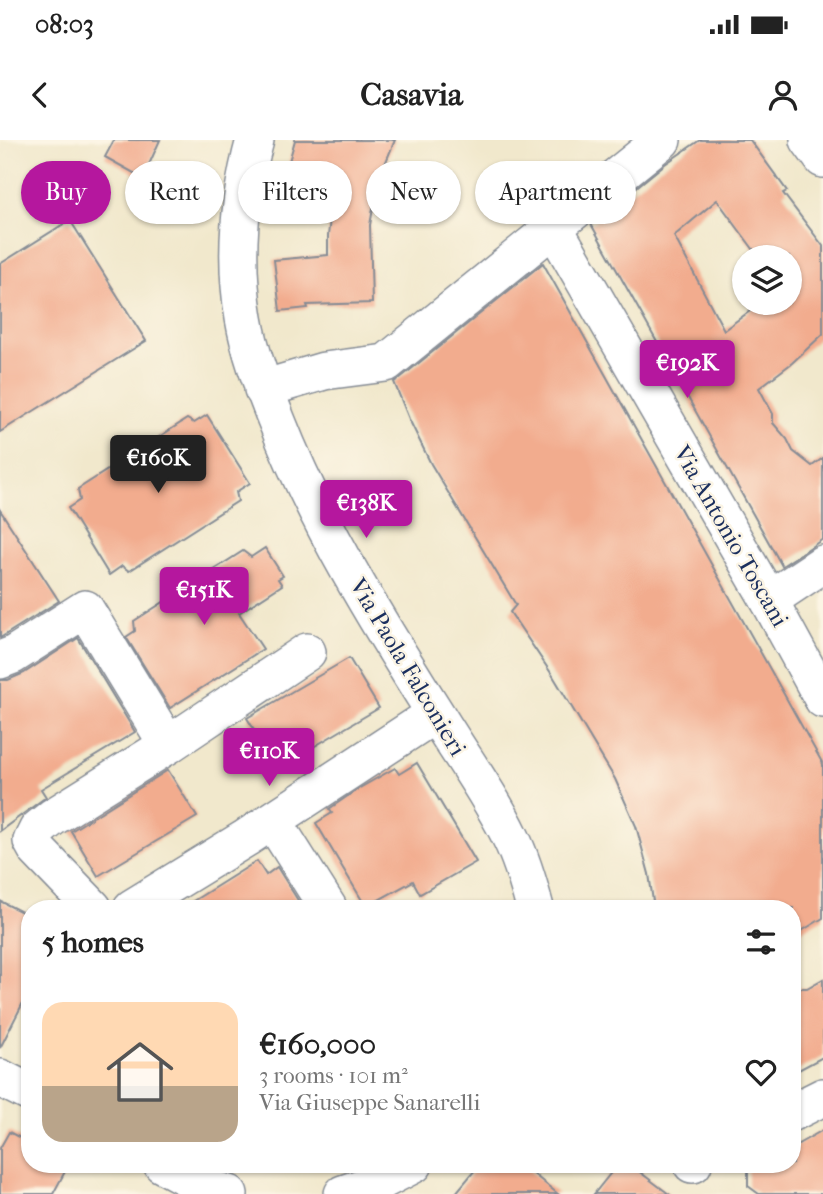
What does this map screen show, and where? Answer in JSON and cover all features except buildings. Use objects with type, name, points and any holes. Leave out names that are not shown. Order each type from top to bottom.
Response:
[{"type":"street","name":"Via Paola Falconieri","points":[[255,140],[242,207],[239,268],[249,346],[263,389],[293,462],[325,526],[435,714],[505,825],[521,862],[533,900]]},
{"type":"street","points":[[263,389],[324,371],[386,363],[663,140]]},
{"type":"street","points":[[809,140],[823,159]]},
{"type":"street","name":"Via Antonio Toscani","points":[[554,228],[769,600],[823,699]]},
{"type":"street","points":[[769,600],[823,564]]},
{"type":"street","points":[[0,660],[13,655],[85,609],[167,746]]},
{"type":"street","points":[[85,900],[37,850],[32,841],[38,829],[307,652]]},
{"type":"street","points":[[145,900],[273,821],[435,714]]},
{"type":"street","points":[[273,821],[323,900]]},
{"type":"street","points":[[801,1108],[823,1097]]},
{"type":"street","points":[[180,1173],[229,1194]]},
{"type":"street","points":[[342,1194],[397,1173]]}]
